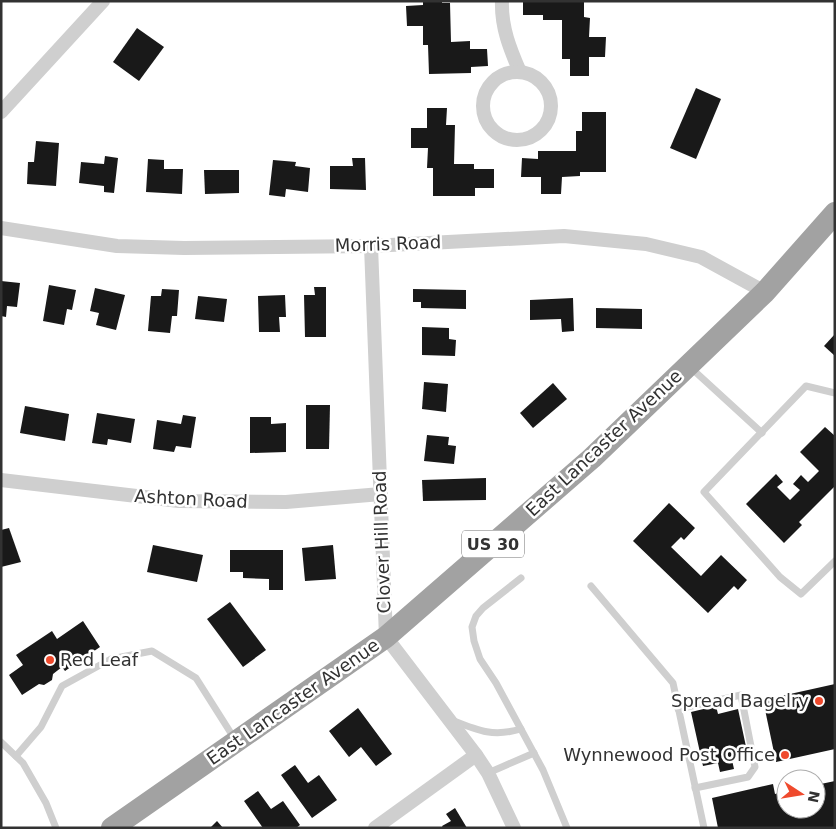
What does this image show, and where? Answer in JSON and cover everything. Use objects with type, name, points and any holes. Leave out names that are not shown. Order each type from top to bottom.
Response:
[{"type":"highway","name":"East Lancaster Avenue","points":[[112,828],[386,638],[592,458],[765,292],[833,219]]},
{"type":"street","points":[[1,112],[103,1]]},
{"type":"street","points":[[502,1],[501,17],[508,44],[520,72],[535,77],[544,84],[552,105],[550,117],[545,126],[536,135],[525,139],[508,139],[492,129],[484,116],[484,98],[489,87],[498,78],[508,73],[520,72]]},
{"type":"street","name":"Morris Road","points":[[1,228],[117,246],[184,248],[371,246],[564,236],[646,244],[701,257],[765,292]]},
{"type":"street","name":"Clover Hill Road","points":[[371,246],[386,638],[476,755],[488,773],[514,828]]},
{"type":"street","name":"Ashton Road","points":[[1,480],[179,501],[286,502],[381,494]]},
{"type":"street","points":[[375,828],[476,755]]},
{"type":"lane","points":[[688,365],[762,433]]},
{"type":"lane","points":[[835,393],[806,386],[704,492],[780,577],[800,594],[835,561]]},
{"type":"lane","points":[[521,578],[482,608],[476,616],[472,627],[474,641],[480,659],[496,683],[543,770],[567,828]]},
{"type":"lane","points":[[590,586],[673,683],[704,828]]},
{"type":"lane","points":[[16,756],[41,727],[62,686],[111,659],[152,651],[196,678],[236,741]]},
{"type":"lane","points":[[678,709],[741,695],[755,767],[748,777],[695,788]]},
{"type":"lane","points":[[449,720],[490,733],[509,733],[521,729]]},
{"type":"lane","points":[[1,742],[23,763],[46,803],[56,828]]},
{"type":"lane","points":[[488,773],[534,753]]},
{"type":"building","points":[[423,1],[450,3],[451,42],[470,41],[470,49],[487,49],[488,66],[471,67],[471,73],[429,74],[428,45],[423,45],[423,26],[407,26],[406,6],[423,5]]},
{"type":"building","points":[[523,1],[584,1],[584,17],[590,18],[589,37],[606,37],[605,57],[589,57],[589,76],[570,76],[570,59],[562,59],[562,20],[543,20],[543,15],[523,15]]},
{"type":"building","points":[[137,28],[164,47],[139,81],[113,62]]},
{"type":"building","points":[[696,88],[721,99],[696,159],[670,148]]},
{"type":"building","points":[[427,108],[447,108],[446,125],[455,125],[454,164],[474,164],[474,169],[494,169],[494,188],[475,188],[475,196],[433,196],[433,168],[427,168],[428,148],[411,148],[411,128],[427,128]]},
{"type":"building","points":[[582,112],[606,112],[606,172],[580,172],[580,176],[562,177],[561,194],[541,194],[541,177],[521,177],[522,158],[538,159],[538,151],[576,151],[576,131],[582,131]]},
{"type":"building","points":[[36,141],[59,143],[56,186],[27,184],[28,162],[34,162]]},
{"type":"building","points":[[105,156],[118,158],[114,193],[104,192],[104,186],[79,183],[81,162],[104,164]]},
{"type":"building","points":[[352,158],[365,158],[366,190],[330,189],[330,166],[353,166]]},
{"type":"building","points":[[148,159],[164,160],[164,169],[183,169],[182,194],[146,192]]},
{"type":"building","points":[[273,160],[296,162],[295,166],[310,168],[308,192],[286,189],[285,197],[269,195]]},
{"type":"building","points":[[204,170],[239,170],[239,193],[205,194]]},
{"type":"building","points":[[1,281],[20,283],[17,307],[7,306],[6,317],[1,316]]},
{"type":"building","points":[[49,285],[76,290],[72,310],[67,309],[64,325],[43,321]]},
{"type":"building","points":[[314,287],[326,287],[326,337],[305,337],[304,295],[315,295]]},
{"type":"building","points":[[95,288],[125,295],[116,330],[96,325],[99,313],[90,311]]},
{"type":"building","points":[[162,289],[179,290],[177,316],[172,316],[170,333],[148,331],[151,296],[161,296]]},
{"type":"building","points":[[413,289],[466,290],[466,309],[421,308],[421,302],[413,302]]},
{"type":"building","points":[[285,295],[286,317],[279,317],[280,332],[259,332],[258,296]]},
{"type":"building","points":[[198,296],[227,299],[224,322],[195,319]]},
{"type":"building","points":[[573,298],[574,331],[562,332],[561,319],[530,320],[530,300]]},
{"type":"building","points":[[596,308],[642,309],[642,329],[596,328]]},
{"type":"building","points":[[422,327],[449,328],[449,339],[456,340],[455,356],[422,355]]},
{"type":"building","points":[[835,334],[835,356],[824,346]]},
{"type":"building","points":[[424,382],[448,384],[446,412],[422,409]]},
{"type":"building","points":[[553,383],[567,399],[533,428],[520,413]]},
{"type":"building","points":[[306,405],[330,405],[329,449],[306,449]]},
{"type":"building","points":[[25,406],[69,414],[65,441],[20,433]]},
{"type":"building","points":[[97,413],[135,419],[131,443],[108,439],[107,445],[92,443]]},
{"type":"building","points":[[183,415],[196,417],[191,448],[176,446],[174,452],[153,449],[157,420],[181,424]]},
{"type":"building","points":[[250,417],[271,417],[271,424],[286,423],[286,452],[250,453]]},
{"type":"building","points":[[825,427],[835,436],[835,486],[799,522],[802,525],[784,543],[746,504],[776,474],[783,482],[777,487],[790,500],[800,490],[793,484],[801,475],[808,482],[819,471],[800,452]]},
{"type":"building","points":[[427,435],[449,437],[448,445],[456,446],[454,464],[424,461]]},
{"type":"building","points":[[486,478],[486,500],[423,501],[422,480]]},
{"type":"building","points":[[669,503],[695,528],[684,540],[681,537],[671,547],[701,576],[721,555],[747,580],[738,590],[734,586],[708,613],[633,541]]},
{"type":"building","points":[[9,528],[21,562],[1,567],[1,530]]},
{"type":"building","points":[[153,545],[203,555],[197,582],[147,572]]},
{"type":"building","points":[[333,545],[336,579],[305,581],[302,548]]},
{"type":"building","points":[[230,550],[283,550],[283,590],[269,590],[269,579],[243,578],[243,572],[230,572]]},
{"type":"building","points":[[230,602],[266,650],[243,667],[207,619]]},
{"type":"building","name":"Red Leaf","points":[[83,621],[100,647],[65,671],[62,667],[53,674],[52,680],[44,685],[39,684],[22,695],[9,675],[23,665],[16,655],[52,631],[57,639]]},
{"type":"building","points":[[835,684],[835,749],[776,762],[763,700]]},
{"type":"building","points":[[716,706],[718,714],[738,709],[748,756],[732,760],[734,769],[720,772],[718,763],[703,766],[691,712]]},
{"type":"building","points":[[358,708],[392,754],[376,766],[361,747],[349,757],[329,731]]},
{"type":"building","points":[[295,765],[308,783],[319,775],[337,800],[312,818],[281,775]]},
{"type":"building","points":[[835,781],[835,828],[718,828],[712,798],[773,784],[776,794],[776,819],[826,819],[826,783]]},
{"type":"building","points":[[258,791],[271,809],[283,801],[300,825],[296,828],[263,828],[244,801]]},
{"type":"building","points":[[455,808],[467,828],[443,828],[442,826],[451,821],[446,814]]},
{"type":"building","points":[[217,821],[223,828],[210,828]]},
{"type":"place","name":"Red Leaf","points":[[50,660]]},
{"type":"place","name":"Spread Bagelry","points":[[819,701]]},
{"type":"place","name":"Wynnewood Post Office","points":[[785,755]]}]
